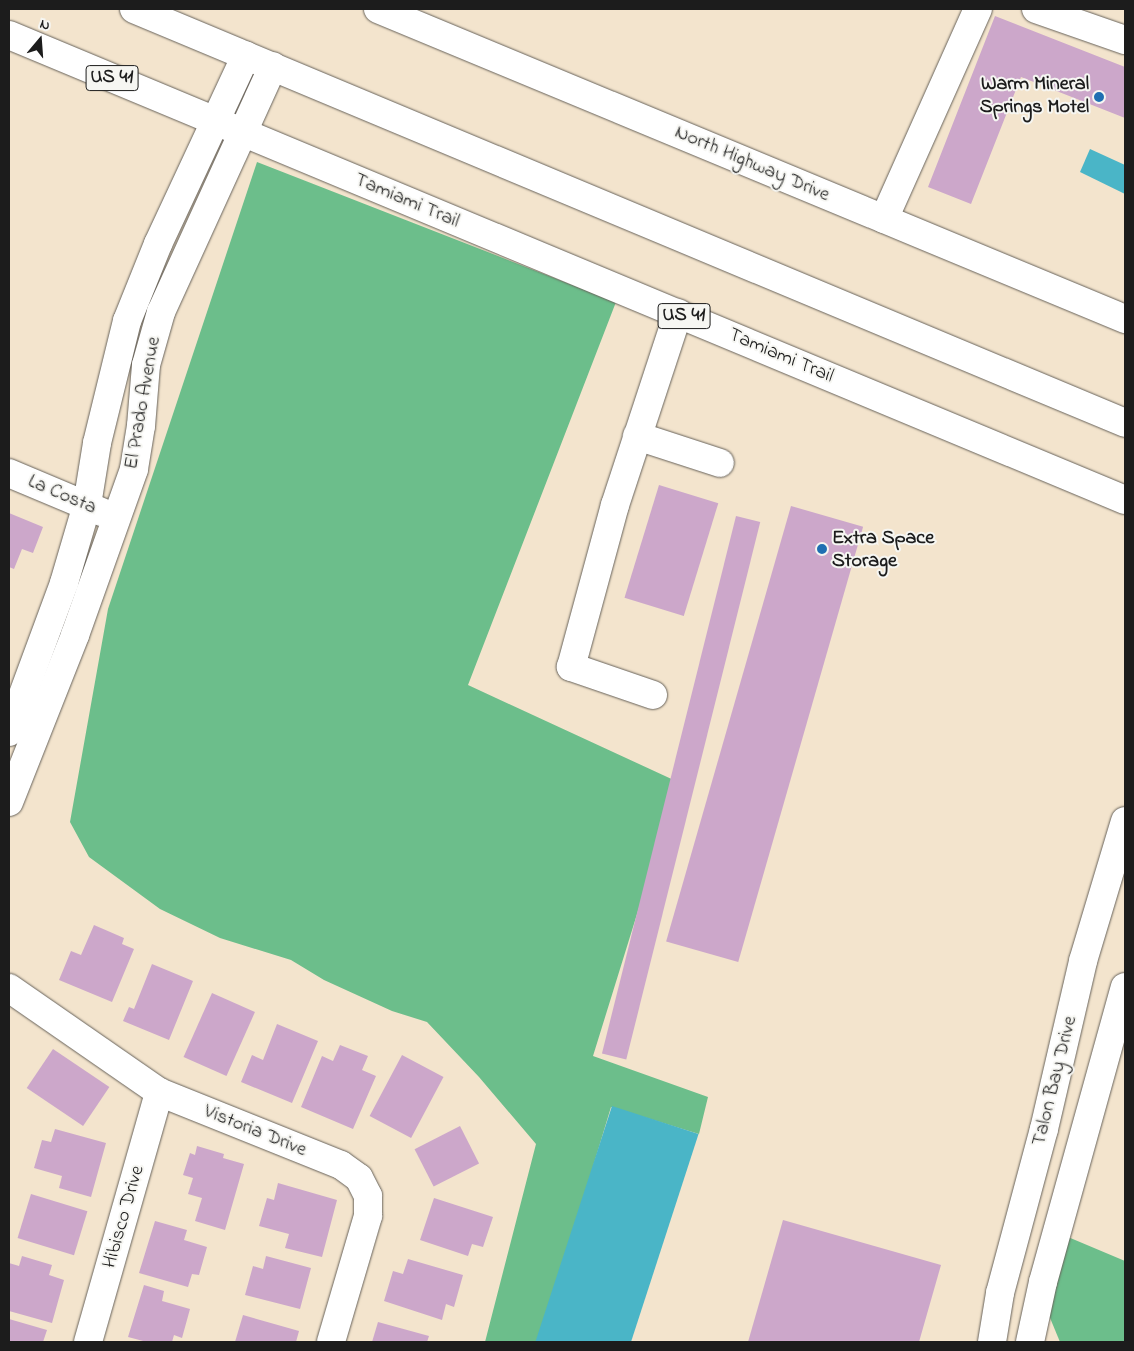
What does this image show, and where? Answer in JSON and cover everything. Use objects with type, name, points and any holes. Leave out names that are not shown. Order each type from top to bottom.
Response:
[{"type":"street","points":[[134,9],[1125,423]]},
{"type":"street","name":"North Highway Drive","points":[[378,9],[1125,319]]},
{"type":"street","points":[[884,219],[978,9]]},
{"type":"street","points":[[1036,9],[1125,40]]},
{"type":"street","name":"US 41","points":[[9,35],[243,132]]},
{"type":"street","points":[[17,727],[86,505],[97,442],[121,339],[158,244],[246,55]]},
{"type":"street","name":"El Prado Avenue","points":[[9,802],[17,727],[114,518],[139,448],[142,389],[150,347],[165,304],[273,66]]},
{"type":"street","name":"Tamiami Trail","points":[[243,132],[1125,500]]},
{"type":"street","points":[[653,695],[571,667],[637,436],[678,314]]},
{"type":"street","points":[[121,339],[150,347]]},
{"type":"street","points":[[637,436],[720,463]]},
{"type":"street","name":"La Costa","points":[[9,473],[114,518]]},
{"type":"street","name":"Talon Bay Drive","points":[[992,1342],[1000,1293],[1046,1121],[1083,961],[1117,881],[1125,821]]},
{"type":"street","name":"Talon Bay Drive","points":[[1030,1342],[1043,1282],[1125,987]]},
{"type":"street","name":"Vistoria Drive","points":[[9,988],[159,1092],[341,1165],[363,1183],[369,1202],[368,1216],[331,1342]]},
{"type":"street","name":"Hibisco Drive","points":[[88,1342],[159,1092]]},
{"type":"green space","points":[[257,162],[616,302],[468,685],[678,782],[593,1056],[708,1097],[699,1134],[611,1107],[540,1342],[485,1342],[536,1144],[479,1077],[427,1022],[392,1011],[324,980],[291,960],[220,938],[160,909],[89,857],[70,822],[108,609]]},
{"type":"green space","points":[[1068,1237],[1125,1261],[1125,1342],[1060,1342],[1048,1313]]},
{"type":"water","points":[[1090,149],[1125,165],[1125,194],[1080,172]]},
{"type":"water","points":[[612,1106],[699,1134],[631,1342],[536,1341]]},
{"type":"building","name":"Warm Mineral Springs Motel","points":[[995,16],[1125,67],[1125,118],[1021,77],[971,204],[928,187]]},
{"type":"building","points":[[659,485],[718,503],[684,616],[625,598]]},
{"type":"building","points":[[791,506],[863,527],[738,962],[666,941]]},
{"type":"building","points":[[9,513],[43,527],[33,553],[22,549],[14,569],[9,567]]},
{"type":"building","points":[[736,516],[760,522],[626,1060],[602,1054]]},
{"type":"building","points":[[94,925],[124,938],[122,944],[134,949],[112,1002],[59,980],[71,951],[81,955]]},
{"type":"building","points":[[152,964],[193,981],[169,1040],[123,1021],[129,1007],[134,1009]]},
{"type":"building","points":[[212,993],[255,1012],[226,1076],[184,1057]]},
{"type":"building","points":[[277,1024],[318,1041],[292,1103],[241,1082],[252,1055],[263,1060]]},
{"type":"building","points":[[340,1045],[368,1056],[362,1070],[376,1076],[353,1129],[301,1107],[322,1056],[333,1061]]},
{"type":"building","points":[[53,1049],[109,1087],[83,1126],[27,1088]]},
{"type":"building","points":[[402,1055],[443,1077],[411,1138],[370,1116]]},
{"type":"building","points":[[460,1126],[479,1163],[434,1187],[415,1149]]},
{"type":"building","points":[[55,1129],[106,1143],[91,1197],[59,1188],[62,1176],[34,1168],[42,1140],[51,1142]]},
{"type":"building","points":[[197,1146],[224,1154],[223,1158],[244,1164],[225,1230],[195,1221],[202,1198],[188,1194],[193,1178],[183,1175],[190,1153],[195,1155]]},
{"type":"building","points":[[278,1183],[337,1200],[322,1257],[285,1248],[289,1234],[259,1226],[267,1198],[274,1200]]},
{"type":"building","points":[[31,1194],[87,1211],[74,1255],[18,1238]]},
{"type":"building","points":[[434,1198],[493,1217],[483,1247],[472,1244],[468,1256],[420,1240]]},
{"type":"building","points":[[783,1220],[941,1265],[919,1342],[748,1342]]},
{"type":"building","points":[[155,1221],[187,1230],[184,1240],[207,1247],[199,1275],[192,1274],[188,1287],[139,1273]]},
{"type":"building","points":[[22,1256],[52,1265],[49,1275],[64,1280],[52,1323],[9,1311],[9,1263],[19,1266]]},
{"type":"building","points":[[266,1256],[311,1268],[300,1309],[245,1295],[253,1266],[263,1269]]},
{"type":"building","points":[[408,1259],[463,1275],[454,1307],[446,1304],[442,1320],[384,1301],[393,1271],[403,1274]]},
{"type":"building","points":[[144,1285],[164,1291],[162,1301],[190,1309],[182,1338],[174,1335],[172,1342],[147,1342],[128,1337]]},
{"type":"building","points":[[243,1315],[299,1331],[296,1342],[235,1342]]},
{"type":"building","points":[[9,1319],[47,1330],[43,1342],[9,1342]]},
{"type":"building","points":[[378,1322],[429,1336],[427,1342],[372,1342]]},
{"type":"place","name":"Warm Mineral Springs Motel","points":[[1099,97]]},
{"type":"place","name":"Extra Space Storage","points":[[822,549]]}]
